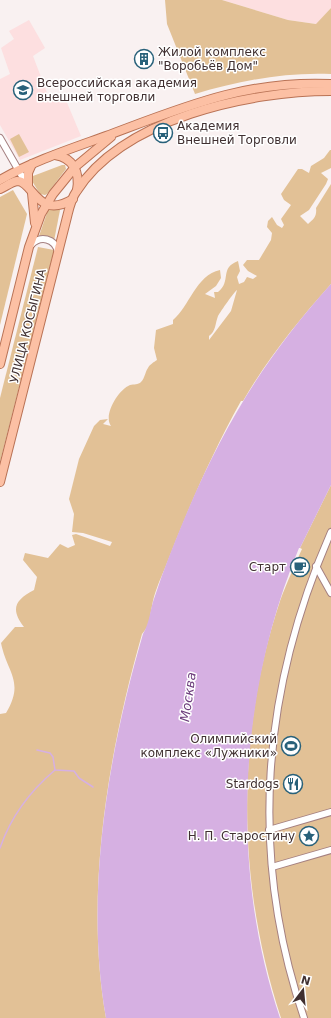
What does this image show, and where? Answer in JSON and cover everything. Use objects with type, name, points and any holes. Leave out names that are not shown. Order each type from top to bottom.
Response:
[{"type":"main road","points":[[0,180],[32,164],[186,106],[245,89],[286,84],[331,84]]},
{"type":"main road","name":"УЛИЦА КОСЫГИНА","points":[[75,195],[105,160],[127,142],[143,134],[224,103],[274,94],[331,91]]},
{"type":"main road","points":[[141,123],[136,131],[143,134]]},
{"type":"main road","points":[[34,229],[47,204],[75,167],[95,149],[120,131]]},
{"type":"main road","points":[[55,155],[67,158],[75,167]]},
{"type":"main road","points":[[32,164],[28,173],[35,216],[34,229]]},
{"type":"main road","name":"УЛИЦА КОСЫГИНА","points":[[0,482],[58,254],[75,195],[79,178],[75,167]]},
{"type":"main road","points":[[0,189],[17,181],[24,183],[37,199],[47,204],[60,204],[75,195]]},
{"type":"main road","name":"УЛИЦА КОСЫГИНА","points":[[0,364],[34,229]]},
{"type":"street","points":[[0,138],[30,189]]},
{"type":"street","points":[[29,247],[36,240],[46,239],[55,245],[58,254]]},
{"type":"street","points":[[304,1018],[287,960],[277,909],[272,867],[270,830],[271,759],[278,705],[295,626],[316,566],[331,532]]},
{"type":"street","points":[[316,566],[331,592]]},
{"type":"street","points":[[270,830],[331,812]]},
{"type":"street","points":[[272,867],[331,850]]},
{"type":"shaded area","points":[[165,0],[222,0],[288,20],[316,24],[331,8],[331,74],[296,74],[262,78],[195,94],[167,24]]},
{"type":"shaded area","points":[[222,0],[331,0],[331,8],[317,24],[288,20]]},
{"type":"shaded area","name":"Всероссийская академия внешней торговли","points":[[29,20],[45,48],[33,56],[49,98],[63,93],[81,136],[20,160],[0,125],[0,79],[10,74],[1,48],[14,39],[9,31]]},
{"type":"shaded area","points":[[19,134],[29,152],[19,157],[10,139]]},
{"type":"shaded area","points":[[331,150],[331,168],[321,173],[328,179],[326,184],[309,210],[300,216],[308,224],[312,221],[315,217],[316,208],[331,184],[331,284],[295,326],[273,355],[243,401],[241,401],[220,442],[191,504],[157,587],[147,628],[142,634],[130,680],[110,776],[103,824],[99,874],[98,923],[100,971],[106,1018],[0,1018],[0,714],[6,713],[14,693],[13,677],[1,643],[15,627],[24,627],[17,615],[17,606],[22,597],[34,590],[37,577],[23,560],[25,553],[48,558],[60,544],[68,548],[75,545],[72,535],[76,534],[110,546],[112,542],[83,533],[72,532],[74,514],[69,499],[79,459],[94,426],[100,420],[108,419],[103,424],[111,426],[109,421],[110,410],[117,397],[125,388],[141,382],[146,371],[157,360],[154,348],[156,330],[173,324],[173,320],[205,278],[220,270],[221,278],[216,286],[205,294],[215,298],[214,292],[218,292],[222,288],[227,271],[232,264],[238,261],[240,271],[237,277],[239,284],[244,282],[247,277],[253,279],[257,276],[248,271],[243,265],[247,260],[259,260],[271,240],[272,233],[267,227],[268,221],[272,217],[277,225],[282,228],[284,225],[281,219],[291,205],[284,200],[281,194],[298,169],[302,169],[309,173],[311,166],[324,158]],"holes":[[[237,290],[231,311],[209,340],[209,336],[214,330],[218,316]]]},
{"type":"shaded area","points":[[65,165],[66,169],[47,194],[40,194],[32,181],[33,176]]},
{"type":"shaded area","points":[[13,190],[27,214],[0,325],[0,197]]},
{"type":"shaded area","points":[[48,210],[60,210],[54,241],[39,236]]},
{"type":"shaded area","points":[[38,247],[54,250],[0,462],[0,398]]},
{"type":"shaded area","name":"Олимпийский комплекс «Лужники»","points":[[331,485],[331,1018],[281,1018],[266,967],[256,915],[249,863],[247,810],[249,756],[255,704],[265,652],[280,601],[302,549],[300,548]]},
{"type":"water","name":"Москва","points":[[331,284],[331,485],[299,548],[279,604],[264,661],[253,721],[248,781],[248,841],[253,901],[264,960],[280,1018],[106,1018],[100,971],[98,923],[99,874],[103,824],[119,727],[130,680],[153,601],[179,531],[213,456],[229,426],[246,396],[285,339]]},
{"type":"waterway","points":[[37,750],[50,753],[53,757],[55,770],[74,771],[79,778],[93,787]]},
{"type":"waterway","points":[[0,848],[4,836],[22,805],[37,787],[55,770]]},
{"type":"place","name":"Жилой комплекс \"Воробьёв Дом\"","points":[[144,59]]},
{"type":"place","name":"Всероссийская академия внешней торговли","points":[[23,90]]},
{"type":"place","name":"Академия Внешней Торговли","points":[[163,133]]},
{"type":"place","name":"Старт","points":[[300,567]]},
{"type":"place","name":"Олимпийский комплекс «Лужники»","points":[[291,746]]},
{"type":"place","name":"Stardogs","points":[[293,784]]},
{"type":"place","name":"Н. П. Старостину","points":[[309,836]]}]
